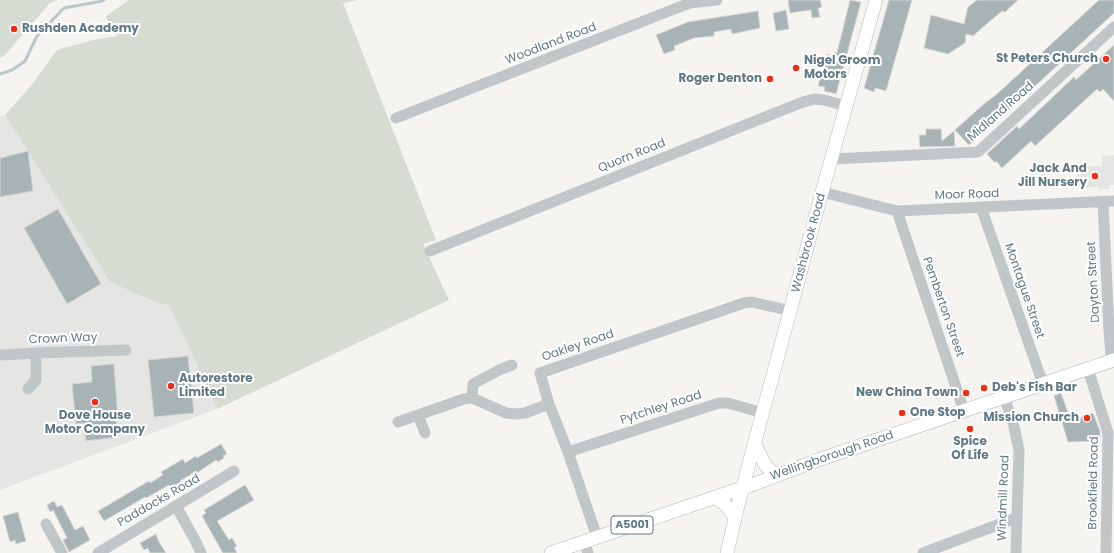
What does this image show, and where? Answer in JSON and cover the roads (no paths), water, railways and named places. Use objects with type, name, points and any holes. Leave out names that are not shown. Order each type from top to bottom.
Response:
[{"type":"main road","name":"Washbrook Road","points":[[727,553],[735,517],[822,192],[876,0]]},
{"type":"main road","name":"Wellingborough Road","points":[[551,553],[586,547],[597,537],[818,460],[1114,360]]},
{"type":"main road","points":[[755,444],[765,465],[771,471],[779,474]]},
{"type":"main road","points":[[714,497],[725,504],[735,517]]},
{"type":"street","name":"Woodland Road","points":[[396,118],[690,3],[717,0]]},
{"type":"street","name":"Midland Road","points":[[832,159],[978,152],[1114,27]]},
{"type":"street","name":"Quorn Road","points":[[430,251],[803,102],[814,99],[846,106]]},
{"type":"street","name":"Moor Road","points":[[822,192],[896,211],[1109,202]]},
{"type":"street","name":"Dayton Street","points":[[1109,202],[1109,330],[1111,355],[1114,360]]},
{"type":"street","name":"Montague Street","points":[[981,207],[1043,384]]},
{"type":"street","name":"Pemberton Street","points":[[896,211],[964,411]]},
{"type":"street","name":"Oakley Road","points":[[597,537],[568,452],[549,404],[540,373],[744,303],[752,302],[791,311]]},
{"type":"street","name":"Crown Way","points":[[0,355],[126,350]]},
{"type":"street","points":[[28,389],[36,380],[36,353]]},
{"type":"street","points":[[472,398],[473,384],[512,365]]},
{"type":"street","name":"Brookfield Road","points":[[1088,369],[1108,433],[1106,553]]},
{"type":"street","name":"Windmill Road","points":[[1004,397],[1013,422],[1019,450],[1016,553]]},
{"type":"street","points":[[398,422],[464,399],[472,398],[506,413],[515,414],[525,413],[549,404]]},
{"type":"street","name":"Pytchley Road","points":[[568,452],[719,403],[728,403],[763,413]]},
{"type":"street","points":[[418,415],[425,433]]},
{"type":"street","name":"Paddocks Road","points":[[98,553],[234,471]]},
{"type":"street","points":[[176,506],[196,542],[200,553]]},
{"type":"street","points":[[923,553],[1016,518]]},
{"type":"street","points":[[46,524],[62,553]]},
{"type":"waterway","points":[[0,74],[12,70],[25,61],[37,36],[64,8],[104,0]]},
{"type":"place","name":"Rushden Academy","points":[[14,29]]},
{"type":"place","name":"St Peters Church","points":[[1106,59]]},
{"type":"place","name":"Nigel Groom Motors","points":[[796,68]]},
{"type":"place","name":"Roger Denton","points":[[770,79]]},
{"type":"place","name":"Jack And Jill Nursery","points":[[1095,176]]},
{"type":"place","name":"Autorestore Limited","points":[[171,386]]},
{"type":"place","name":"Deb's Fish Bar","points":[[984,388]]},
{"type":"place","name":"New China Town","points":[[966,393]]},
{"type":"place","name":"Dove House Motor Company","points":[[95,402]]},
{"type":"place","name":"One Stop","points":[[902,413]]},
{"type":"place","name":"Mission Church","points":[[1087,418]]},
{"type":"place","name":"Spice Of Life","points":[[970,429]]}]
